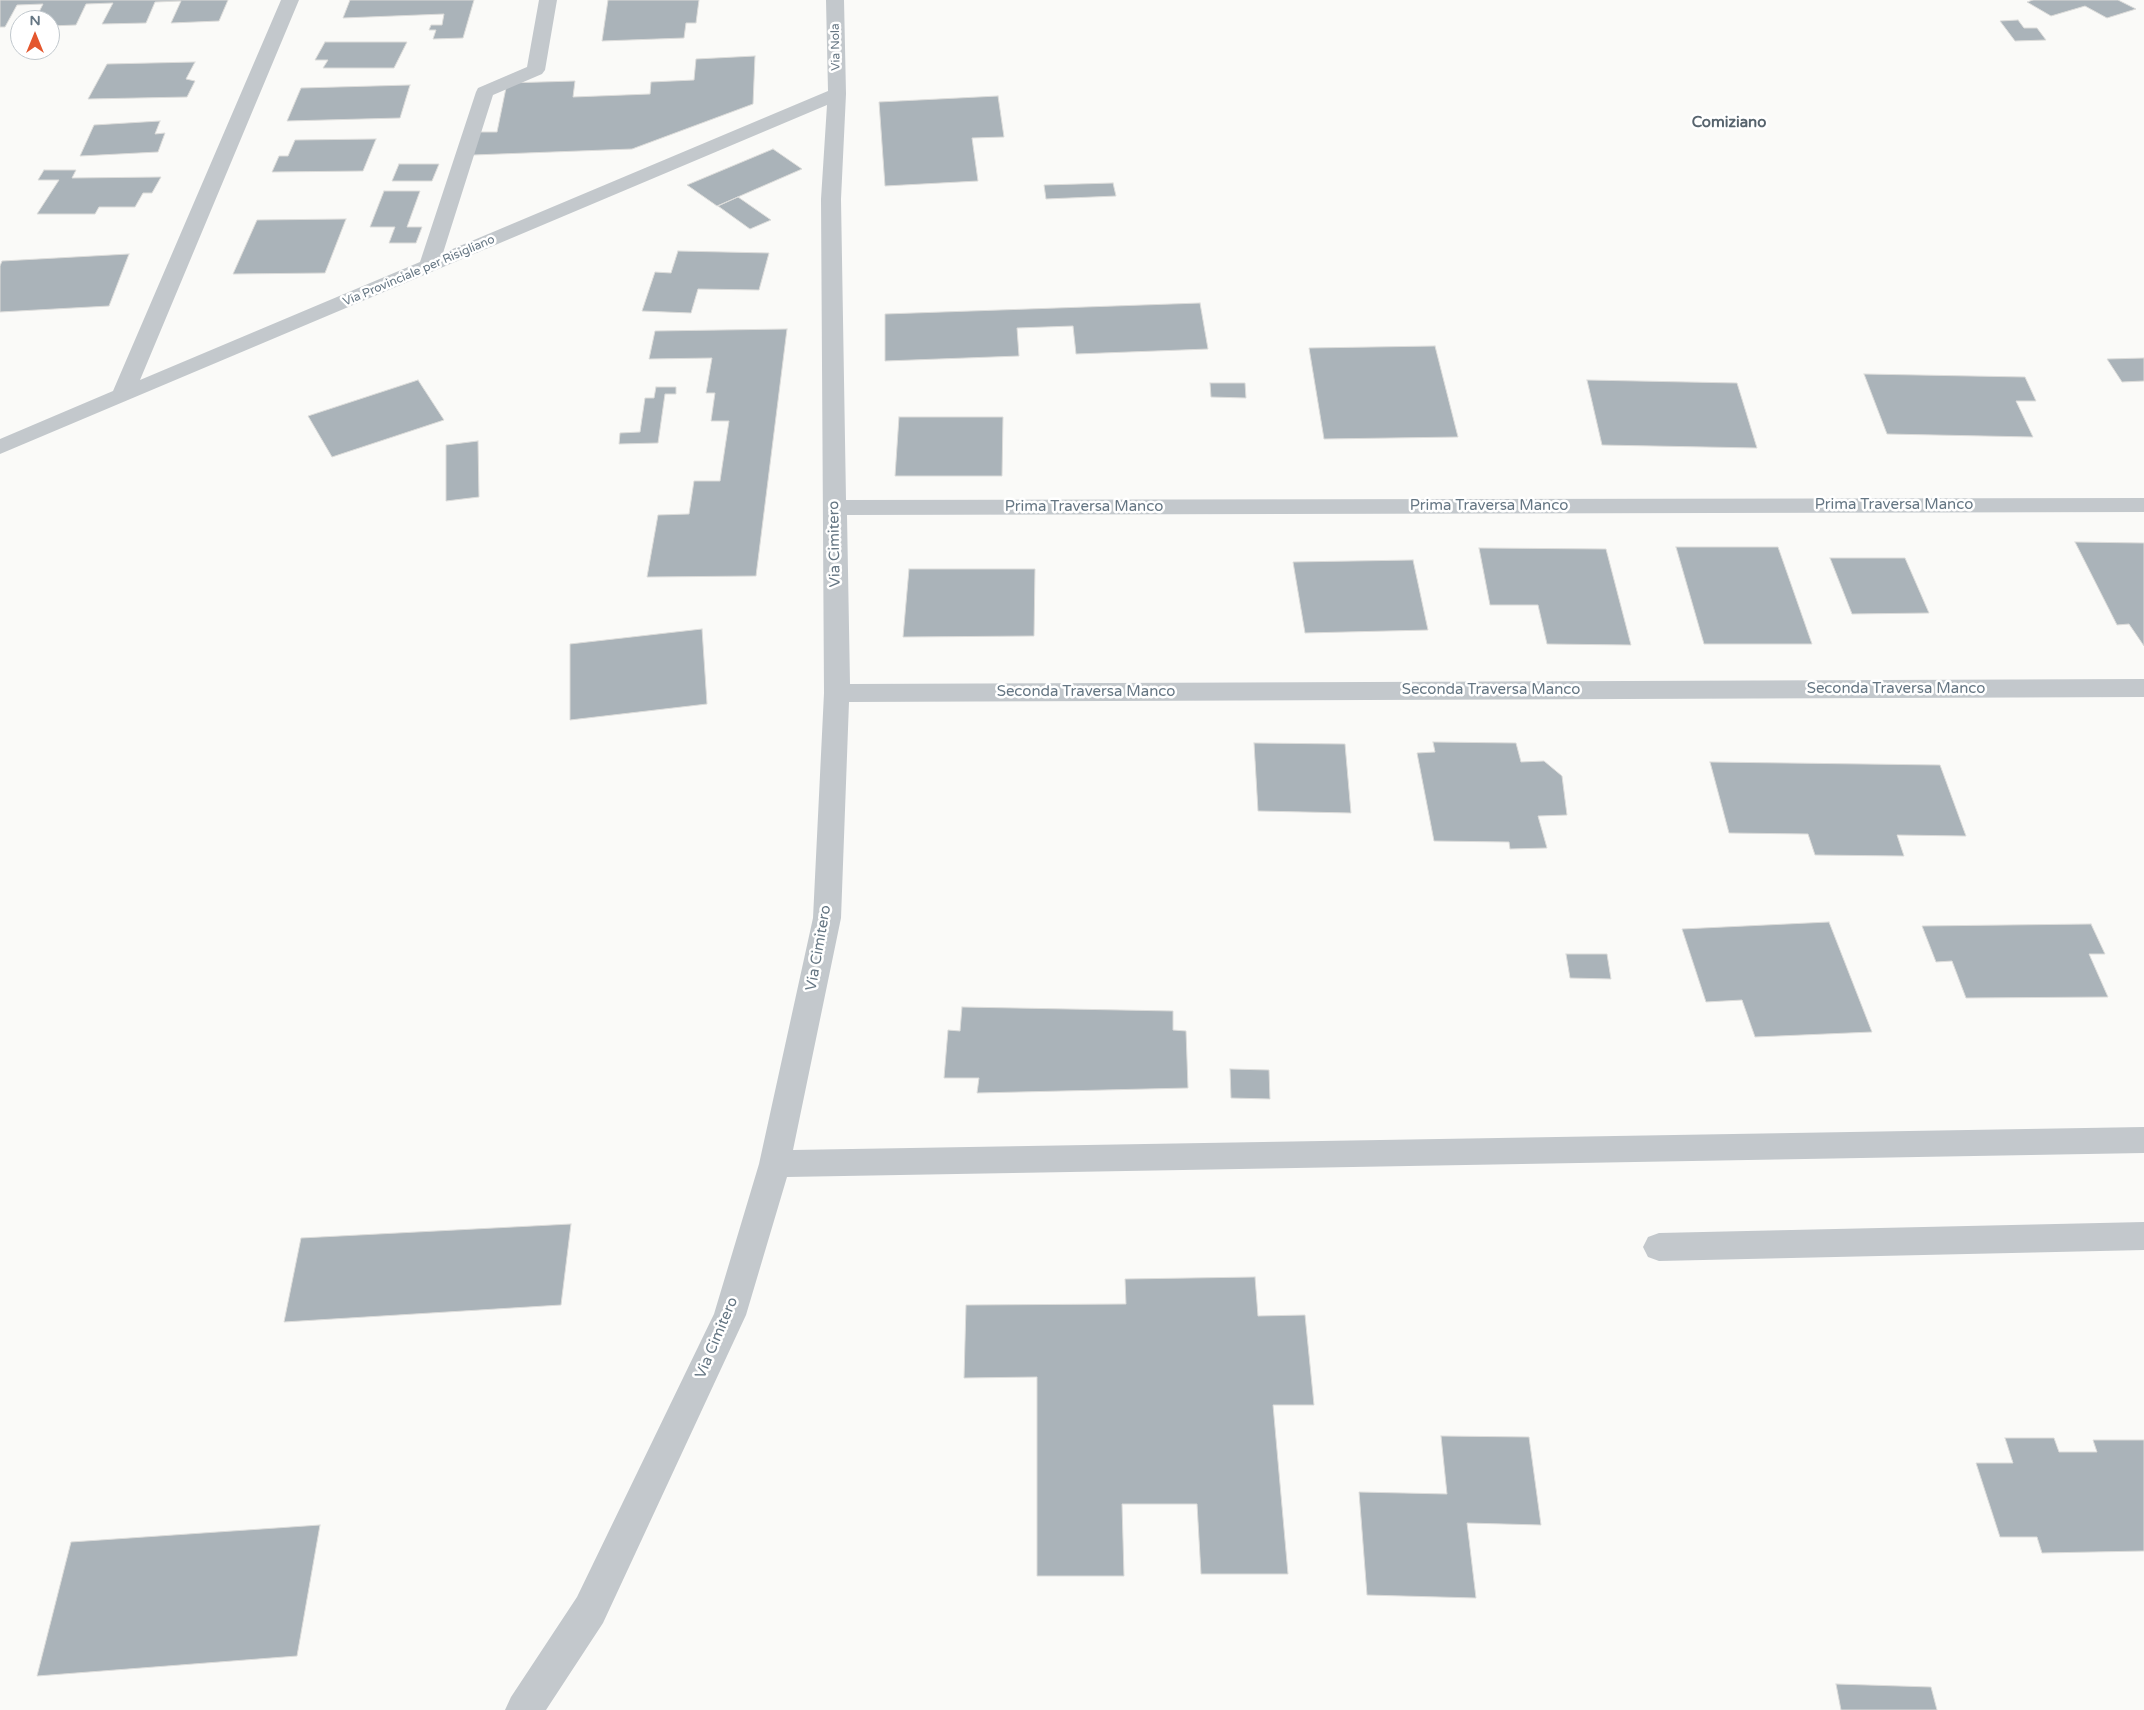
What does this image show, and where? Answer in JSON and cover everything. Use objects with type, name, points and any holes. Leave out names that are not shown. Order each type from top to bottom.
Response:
[{"type":"street","points":[[122,396],[290,0]]},
{"type":"street","points":[[428,266],[485,92],[536,70],[548,0]]},
{"type":"street","name":"Via Nola","points":[[835,0],[837,94]]},
{"type":"street","name":"Via Provinciale per Risigliano","points":[[0,447],[837,94]]},
{"type":"street","name":"Via Cimitero","points":[[524,1710],[590,1610],[726,1324],[775,1164],[827,918],[838,693],[831,199],[837,94]]},
{"type":"street","name":"Prima Traversa Manco","points":[[835,508],[2144,505]]},
{"type":"street","name":"Seconda Traversa Manco","points":[[838,693],[2144,688]]},
{"type":"street","points":[[775,1164],[2144,1140]]},
{"type":"street","points":[[1659,1247],[2144,1236]]},
{"type":"building","points":[[0,0],[228,0],[219,21],[171,23],[181,1],[155,2],[146,23],[102,24],[113,3],[86,4],[76,25],[60,26],[60,10],[40,10],[43,4],[17,5],[14,10],[10,10],[10,18],[5,27],[0,27]]},
{"type":"building","points":[[350,0],[474,0],[463,38],[433,39],[436,30],[429,30],[431,25],[442,25],[444,14],[343,18]]},
{"type":"building","points":[[608,0],[699,0],[696,23],[686,23],[684,38],[602,41]]},
{"type":"building","points":[[2033,0],[2118,0],[2136,9],[2107,18],[2085,6],[2051,16],[2027,2]]},
{"type":"building","points":[[2018,20],[2024,28],[2037,28],[2046,40],[2015,41],[2000,21]]},
{"type":"building","points":[[325,42],[407,42],[394,68],[323,68],[328,60],[315,60]]},
{"type":"building","points":[[755,56],[753,104],[632,149],[473,155],[478,132],[497,132],[507,83],[575,81],[573,97],[650,94],[651,82],[694,80],[696,59]]},
{"type":"building","points":[[195,62],[186,79],[195,81],[187,97],[88,99],[107,64]]},
{"type":"building","points":[[410,85],[400,118],[287,121],[301,88]]},
{"type":"building","points":[[998,96],[1004,137],[972,138],[978,181],[885,186],[879,102]]},
{"type":"building","points":[[160,121],[155,134],[165,133],[158,152],[80,156],[94,125]]},
{"type":"building","points":[[376,139],[363,171],[272,172],[279,156],[288,156],[295,140]]},
{"type":"building","points":[[773,149],[802,169],[717,206],[687,185]]},
{"type":"building","points":[[399,164],[439,164],[432,181],[392,181]]},
{"type":"building","points":[[44,170],[76,170],[72,178],[161,177],[152,193],[143,193],[135,207],[99,207],[95,214],[37,214],[59,180],[38,180]]},
{"type":"building","points":[[1113,183],[1116,196],[1046,199],[1044,185]]},
{"type":"building","points":[[384,191],[420,191],[407,227],[422,227],[416,243],[389,243],[395,227],[370,227]]},
{"type":"building","points":[[738,197],[771,220],[750,229],[718,206]]},
{"type":"building","points":[[346,219],[325,273],[233,274],[257,220]]},
{"type":"building","points":[[678,251],[769,253],[759,290],[698,289],[691,313],[642,311],[655,272],[671,273]]},
{"type":"building","points":[[129,254],[109,306],[0,312],[0,266],[2,261]]},
{"type":"building","points":[[1200,303],[1208,349],[1076,354],[1073,326],[1017,328],[1019,356],[885,361],[885,314]]},
{"type":"building","points":[[787,329],[756,576],[647,577],[658,515],[689,514],[694,481],[720,481],[729,421],[711,421],[715,393],[706,393],[712,358],[649,359],[655,331]]},
{"type":"building","points":[[1435,346],[1458,437],[1324,439],[1309,348]]},
{"type":"building","points":[[2144,358],[2144,381],[2122,382],[2107,359]]},
{"type":"building","points":[[1864,374],[2025,377],[2036,401],[2016,401],[2033,437],[1887,434]]},
{"type":"building","points":[[418,380],[444,420],[332,457],[308,416]]},
{"type":"building","points":[[1587,380],[1737,383],[1757,448],[1602,445]]},
{"type":"building","points":[[1210,383],[1245,383],[1246,398],[1211,397]]},
{"type":"building","points":[[656,387],[676,387],[676,394],[665,394],[658,443],[619,444],[620,433],[640,432],[645,398],[654,398]]},
{"type":"building","points":[[899,417],[1003,417],[1002,476],[895,476]]},
{"type":"building","points":[[478,441],[479,497],[446,501],[446,445]]},
{"type":"building","points":[[2075,542],[2144,543],[2144,646],[2129,624],[2117,625]]},
{"type":"building","points":[[1676,547],[1778,547],[1812,644],[1704,644]]},
{"type":"building","points":[[1479,548],[1606,549],[1631,645],[1547,644],[1538,605],[1490,605]]},
{"type":"building","points":[[1830,558],[1905,558],[1929,613],[1852,614]]},
{"type":"building","points":[[1413,560],[1428,630],[1305,633],[1293,562]]},
{"type":"building","points":[[909,569],[1035,569],[1034,636],[903,637]]},
{"type":"building","points":[[702,629],[707,704],[570,720],[570,644]]},
{"type":"building","points":[[1433,742],[1516,743],[1521,762],[1544,761],[1562,776],[1567,815],[1538,816],[1547,848],[1510,849],[1509,842],[1434,841],[1417,753],[1435,752]]},
{"type":"building","points":[[1254,743],[1345,744],[1351,813],[1258,811]]},
{"type":"building","points":[[1710,762],[1940,765],[1966,836],[1897,835],[1904,856],[1815,855],[1808,834],[1729,833]]},
{"type":"building","points":[[1829,922],[1872,1032],[1755,1037],[1742,1000],[1706,1002],[1682,929]]},
{"type":"building","points":[[2091,924],[2105,954],[2089,954],[2108,997],[1966,998],[1952,961],[1936,962],[1922,926]]},
{"type":"building","points":[[1566,954],[1607,954],[1611,979],[1570,978]]},
{"type":"building","points":[[962,1007],[1173,1011],[1173,1030],[1186,1031],[1188,1088],[977,1093],[979,1078],[944,1078],[948,1030],[960,1031]]},
{"type":"building","points":[[1230,1069],[1269,1070],[1270,1099],[1231,1098]]},
{"type":"building","points":[[571,1224],[561,1305],[284,1322],[301,1238]]},
{"type":"building","points":[[1255,1277],[1258,1316],[1305,1315],[1314,1405],[1273,1405],[1288,1574],[1201,1574],[1197,1504],[1122,1504],[1124,1576],[1037,1576],[1037,1377],[964,1378],[966,1305],[1126,1304],[1125,1279]]},
{"type":"building","points":[[1441,1436],[1529,1437],[1541,1525],[1467,1523],[1476,1598],[1367,1595],[1359,1492],[1447,1494]]},
{"type":"building","points":[[2005,1438],[2054,1438],[2059,1452],[2097,1452],[2093,1440],[2144,1440],[2144,1551],[2042,1553],[2037,1537],[2000,1537],[1976,1463],[2013,1463]]},
{"type":"building","points":[[320,1525],[297,1656],[37,1676],[71,1542]]},
{"type":"building","points":[[1836,1684],[1931,1687],[1937,1710],[1841,1710]]},
{"type":"district","name":"Comiziano","points":[[1729,123]]}]
